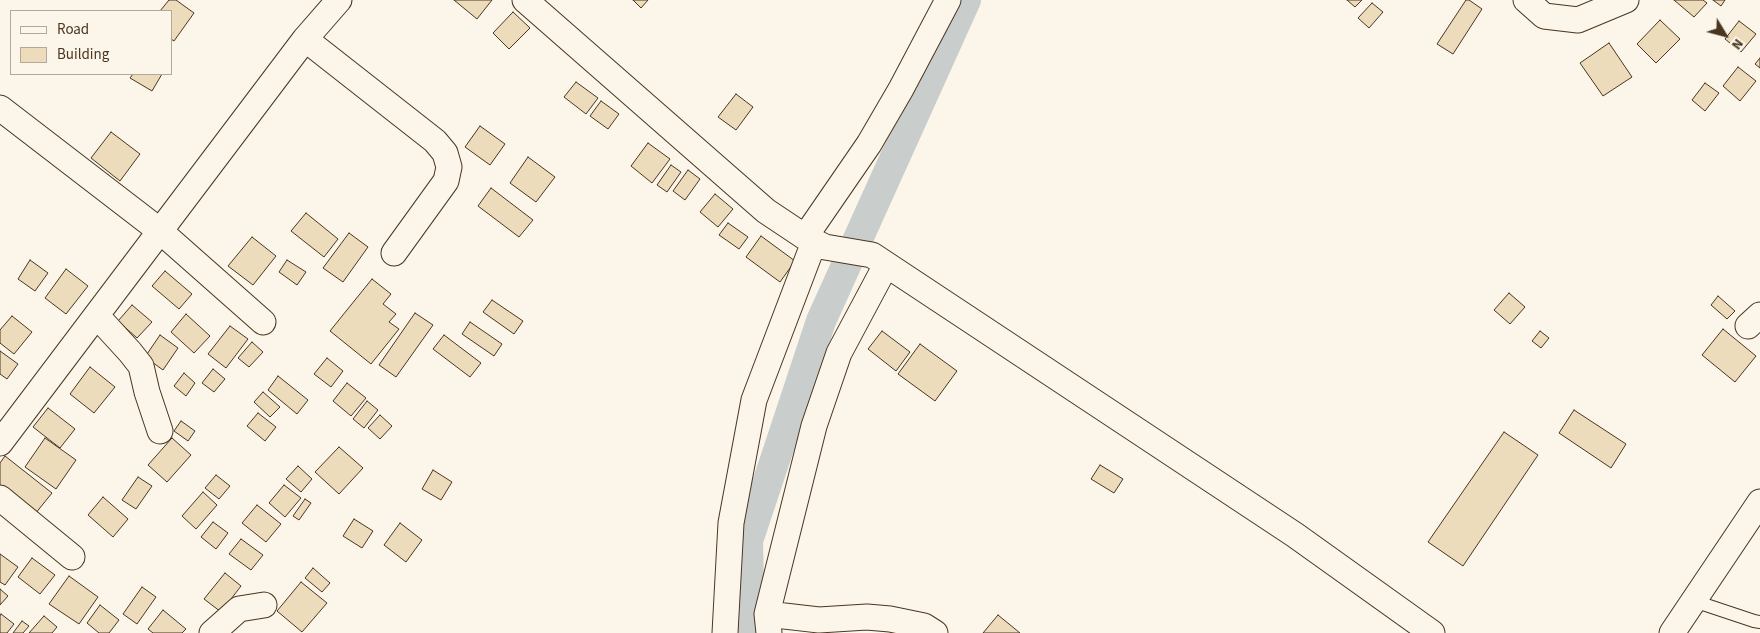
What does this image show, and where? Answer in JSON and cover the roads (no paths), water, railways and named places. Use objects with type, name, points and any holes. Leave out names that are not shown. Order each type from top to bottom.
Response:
[{"type":"street","points":[[0,442],[305,39],[339,0]]},
{"type":"street","points":[[525,0],[766,211],[815,242],[879,260],[1287,529],[1432,633]]},
{"type":"street","points":[[725,633],[731,523],[754,400],[815,242],[901,89],[948,0]]},
{"type":"street","points":[[1542,5],[1578,20],[1626,0]]},
{"type":"street","points":[[305,39],[435,141],[445,153],[449,166],[446,181],[394,253]]},
{"type":"street","points":[[0,108],[160,231],[264,322]]},
{"type":"street","points":[[879,260],[839,353],[814,426],[768,623],[866,617],[890,619],[924,626],[935,633]]},
{"type":"street","points":[[96,316],[141,366],[147,392],[160,431]]},
{"type":"street","points":[[0,498],[72,557]]},
{"type":"street","points":[[1672,633],[1760,502]]},
{"type":"street","points":[[212,633],[239,609],[264,605]]},
{"type":"lane","points":[[1694,601],[1760,622]]},
{"type":"waterway","points":[[750,633],[748,541],[821,321],[966,0]]}]
